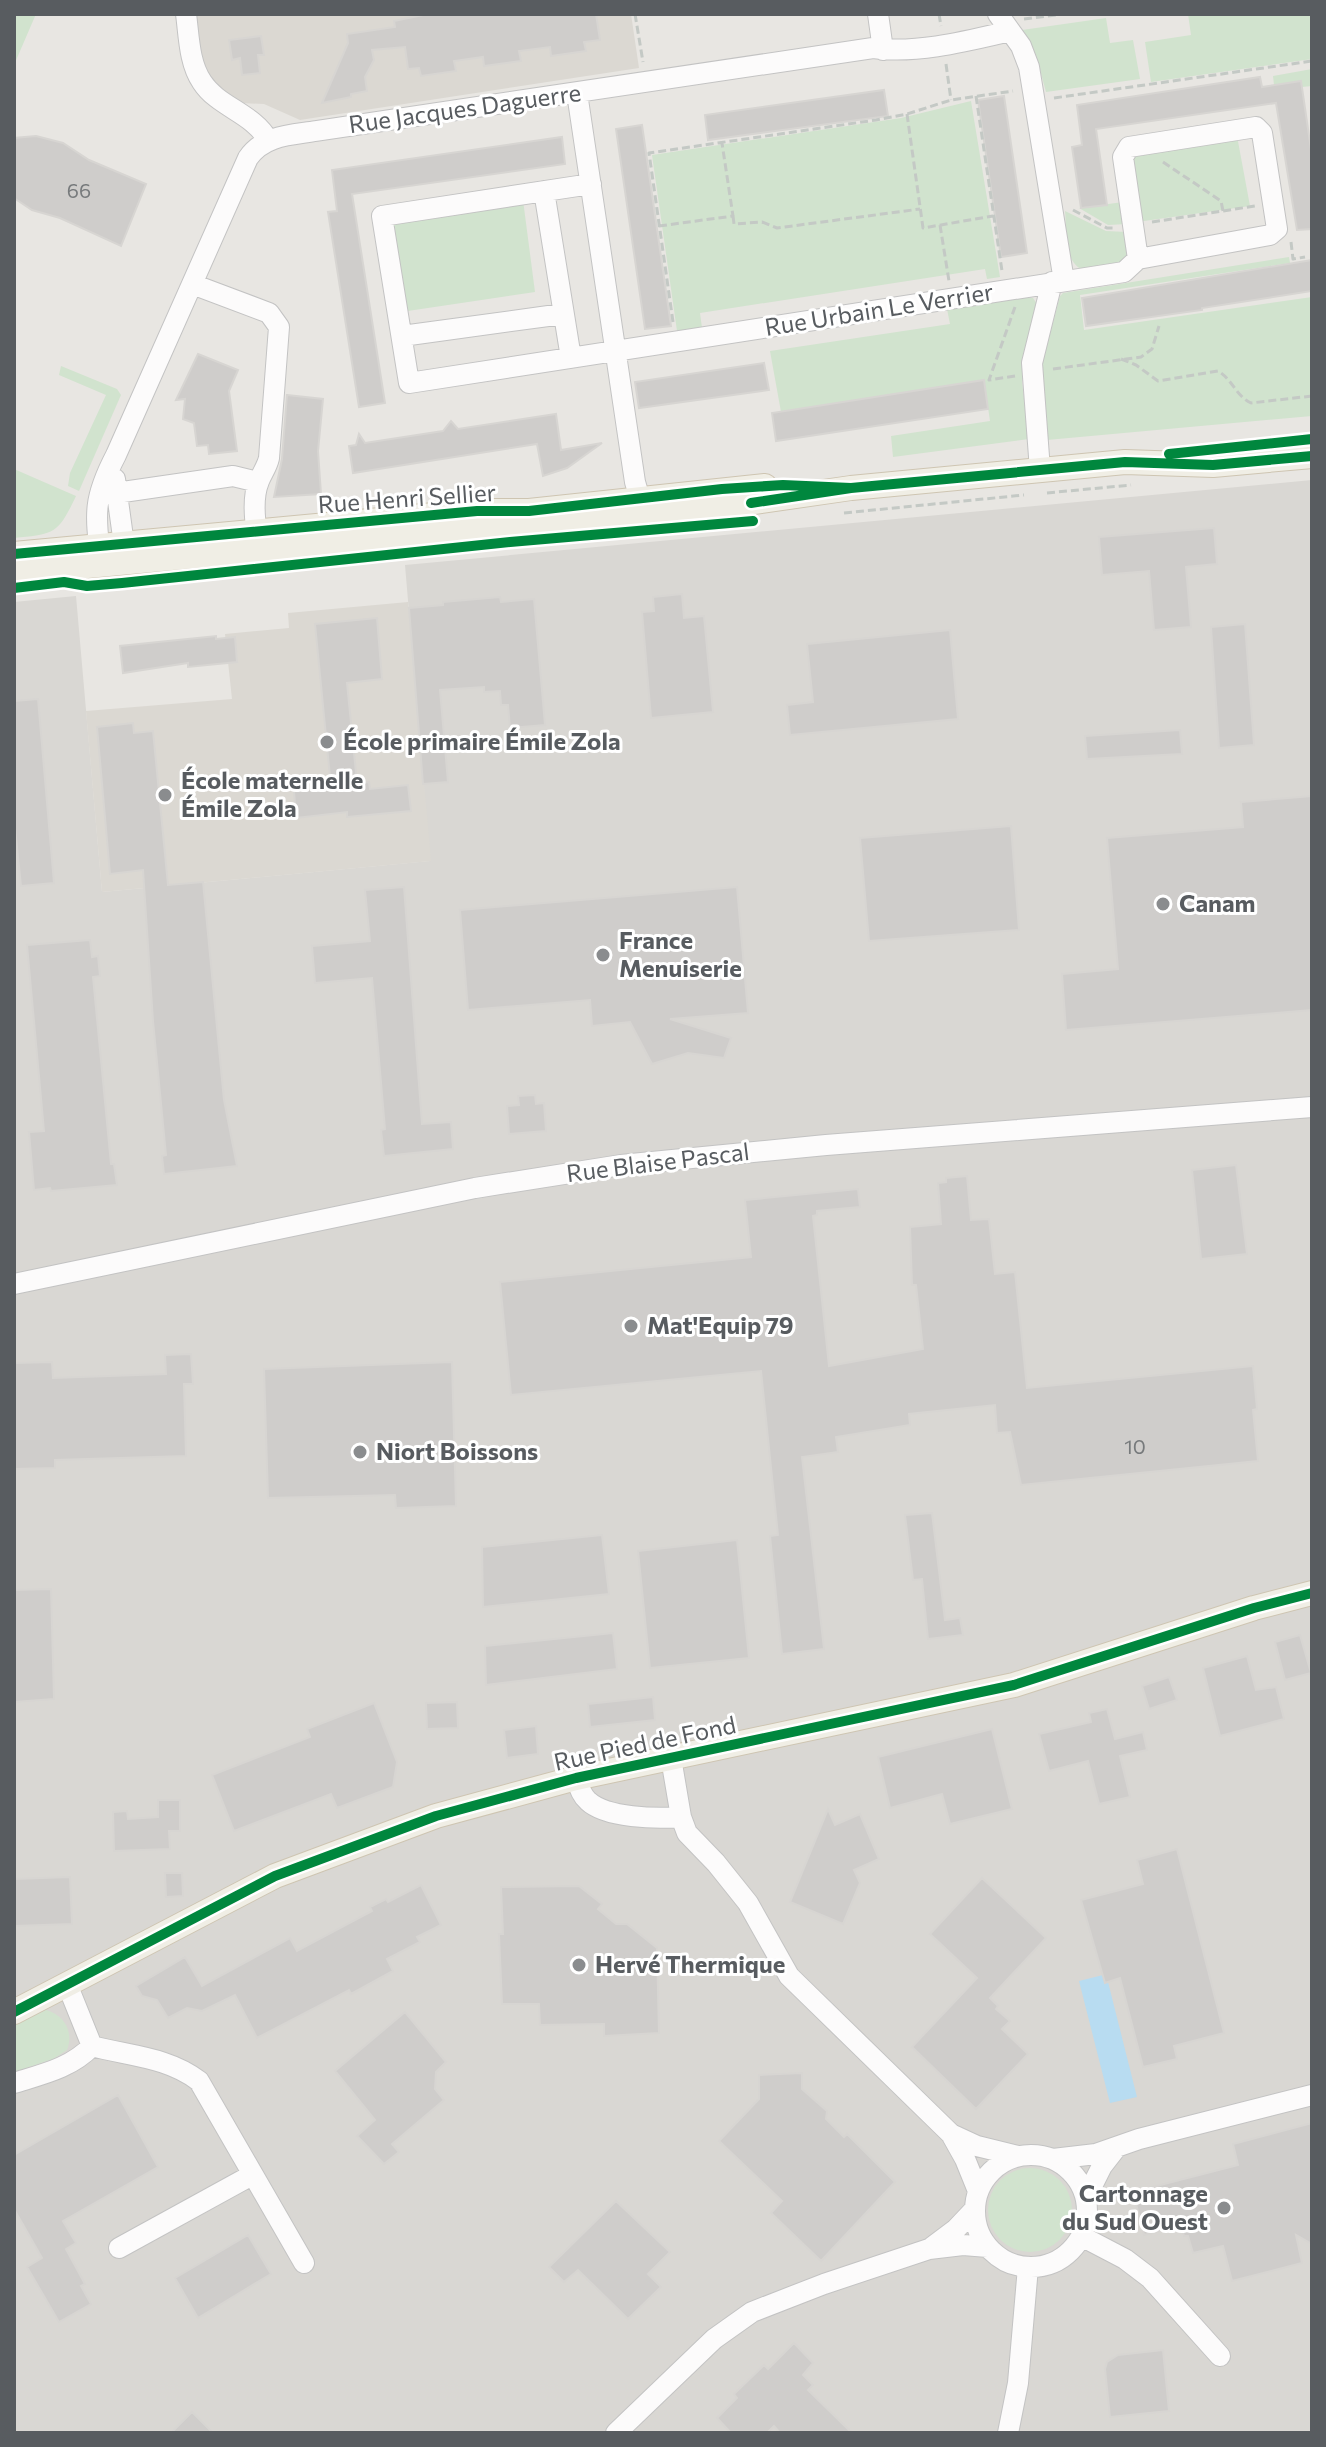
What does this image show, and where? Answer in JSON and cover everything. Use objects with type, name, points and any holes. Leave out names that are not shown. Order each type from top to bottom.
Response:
[{"type":"main road","name":"Rue Henri Sellier","points":[[1129,474],[1144,456],[1312,439]]},
{"type":"main road","name":"Rue Henri Sellier","points":[[14,554],[125,553],[257,540],[477,511],[529,511],[722,489],[783,485],[851,488],[1039,482],[1312,456]]},
{"type":"main road","name":"Rue Henri Sellier","points":[[257,540],[507,528],[575,528],[851,488]]},
{"type":"main road","name":"Rue Henri Sellier","points":[[14,573],[100,555]]},
{"type":"main road","name":"Rue Pied de Fond","points":[[14,2012],[256,1886],[306,1863],[436,1816],[576,1778],[1014,1685],[1254,1608],[1312,1593]]},
{"type":"street","points":[[100,555],[98,494],[248,158],[254,149],[268,140],[255,122],[207,89],[200,79],[195,68],[186,14]]},
{"type":"street","points":[[878,14],[883,50]]},
{"type":"street","points":[[1004,22],[1026,55],[1029,67],[1058,282],[1032,363],[1039,482]]},
{"type":"street","name":"Rue Jacques Daguerre","points":[[268,140],[873,48],[894,51],[944,44],[1004,22]]},
{"type":"street","points":[[577,93],[640,499]]},
{"type":"street","points":[[1138,259],[1123,157],[1129,147],[1147,143],[1256,127],[1262,133],[1277,229]]},
{"type":"street","points":[[563,314],[402,336],[382,216],[591,184]]},
{"type":"street","points":[[544,191],[571,358]]},
{"type":"street","name":"Rue Urbain Le Verrier","points":[[402,336],[409,383],[1124,272],[1138,259],[1270,235],[1277,229]]},
{"type":"street","points":[[192,284],[269,313],[279,327],[269,458],[258,482],[257,540]]},
{"type":"street","points":[[116,455],[116,493],[125,553]]},
{"type":"street","points":[[116,493],[233,476],[258,482]]},
{"type":"street","name":"Rue Blaise Pascal","points":[[14,1284],[475,1188],[621,1165],[826,1145],[1312,1107]]},
{"type":"street","points":[[671,1758],[681,1817],[687,1833],[748,1903],[789,1976],[951,2134],[965,2159],[976,2201],[976,2226],[988,2247],[1013,2264],[1028,2267],[1059,2259],[1072,2249],[1081,2236],[1087,2218],[1086,2198],[1074,2175],[1053,2159]]},
{"type":"street","points":[[576,1778],[586,1800],[604,1810],[640,1817],[681,1817]]},
{"type":"street","points":[[67,1984],[92,2046]]},
{"type":"street","points":[[14,2083],[64,2067],[92,2046]]},
{"type":"street","points":[[92,2046],[162,2061],[179,2067],[199,2081],[304,2263]]},
{"type":"street","points":[[951,2134],[977,2146],[1018,2156],[1036,2155],[1053,2159],[1116,2148],[1139,2139],[1312,2095]]},
{"type":"street","points":[[1086,2198],[1102,2166],[1116,2148]]},
{"type":"street","points":[[929,2249],[956,2229],[994,2168],[1018,2156]]},
{"type":"street","points":[[119,2248],[252,2175]]},
{"type":"street","points":[[1081,2236],[1125,2259],[1150,2278],[1220,2356]]},
{"type":"street","points":[[616,2433],[714,2339],[752,2312],[929,2249],[963,2245],[988,2247]]},
{"type":"street","points":[[1008,2433],[1018,2383],[1028,2267]]},
{"type":"path","points":[[635,14],[644,74]]},
{"type":"path","points":[[939,14],[942,32]]},
{"type":"path","points":[[945,52],[951,100]]},
{"type":"path","points":[[1050,98],[1312,61]]},
{"type":"path","points":[[676,342],[649,153],[907,114],[951,100],[1021,89]]},
{"type":"path","points":[[976,96],[1003,278]]},
{"type":"path","points":[[907,114],[923,228],[993,216]]},
{"type":"path","points":[[722,142],[734,224],[762,222],[777,228],[920,209]]},
{"type":"path","points":[[1147,143],[1156,158],[1221,201],[1223,211]]},
{"type":"path","points":[[1070,208],[1107,228],[1273,204]]},
{"type":"path","points":[[659,226],[733,216]]},
{"type":"path","points":[[940,225],[950,286]]},
{"type":"path","points":[[1277,229],[1290,239],[1293,259],[1305,257]]},
{"type":"path","points":[[1018,301],[989,380],[1023,374]]},
{"type":"path","points":[[1041,371],[1135,358],[1152,349],[1159,326]]},
{"type":"path","points":[[1121,359],[1136,365],[1158,381],[1218,371],[1226,376],[1241,397],[1259,405],[1312,396]]},
{"type":"path","points":[[1039,482],[1129,474]]},
{"type":"path","points":[[831,514],[1025,495]]},
{"type":"shaded area","points":[[195,14],[631,14],[639,68],[300,120],[264,104],[241,103],[214,86],[202,68]]},
{"type":"shaded area","points":[[1312,480],[1312,2433],[14,2433],[14,602],[76,596],[102,892],[430,861],[405,565]]},
{"type":"shaded area","name":"École primaire Émile Zola","points":[[408,602],[431,861],[102,892],[86,711],[232,699],[225,634],[289,628],[288,613]]},
{"type":"green space","points":[[14,14],[36,14],[14,65]]},
{"type":"green space","points":[[1188,14],[1312,14],[1312,59],[1151,82],[1145,42],[1191,35]]},
{"type":"green space","points":[[1106,18],[1110,43],[1133,40],[1140,79],[1046,92],[1036,55],[1022,30]]},
{"type":"green space","points":[[1312,69],[1312,86],[1302,87],[1300,81],[1274,85],[1273,76]]},
{"type":"green space","points":[[971,101],[1000,277],[987,279],[985,269],[700,313],[702,328],[677,331],[652,155],[901,118]]},
{"type":"green space","points":[[1237,136],[1250,206],[1137,222],[1131,161],[1136,153]]},
{"type":"green space","points":[[523,200],[535,292],[401,312],[392,223]]},
{"type":"green space","points":[[1123,202],[1127,224],[1108,225],[1079,208]]},
{"type":"green space","points":[[1065,211],[1106,231],[1127,232],[1127,259],[1120,263],[1081,269],[1069,251]]},
{"type":"green space","points":[[1289,257],[1290,263],[1080,295],[1084,330],[1312,297],[1312,416],[1047,440],[1041,369],[1063,293]]},
{"type":"green space","points":[[1033,298],[1037,304],[1022,382],[1029,439],[893,457],[891,436],[990,421],[984,380],[781,412],[770,351],[950,324],[947,309]]},
{"type":"green space","points":[[61,366],[117,389],[121,395],[79,491],[68,486],[70,473],[106,395],[59,375]]},
{"type":"green space","points":[[14,469],[76,496],[54,530],[14,538]]},
{"type":"green space","points":[[46,2010],[63,2020],[69,2037],[67,2050],[53,2059],[14,2072],[14,2025]]},
{"type":"green space","points":[[1022,2168],[1038,2168],[1054,2175],[1065,2186],[1072,2210],[1069,2226],[1060,2240],[1038,2252],[1022,2252],[1006,2245],[995,2234],[988,2218],[988,2202],[995,2186],[1006,2175]]},
{"type":"water","points":[[1103,1975],[1105,1983],[1108,1982],[1137,2097],[1110,2103],[1079,1981]]},
{"type":"building","points":[[428,14],[596,14],[600,40],[584,42],[586,51],[551,56],[550,47],[519,51],[521,61],[484,66],[483,57],[454,61],[456,71],[421,76],[419,68],[408,69],[405,47],[372,50],[374,60],[365,77],[367,91],[322,103],[348,43],[347,34],[395,27],[394,21]]},
{"type":"building","points":[[261,36],[264,55],[258,55],[260,73],[242,75],[240,58],[232,60],[229,40]]},
{"type":"building","points":[[1260,77],[1262,87],[1301,81],[1312,156],[1312,229],[1297,230],[1276,103],[1096,129],[1107,205],[1081,208],[1072,147],[1082,145],[1077,105]]},
{"type":"building","points":[[884,90],[888,116],[708,140],[705,115]]},
{"type":"building","points":[[1004,96],[1027,253],[1001,257],[978,100]]},
{"type":"building","points":[[642,125],[671,326],[645,329],[616,129]]},
{"type":"building","points":[[36,136],[63,143],[89,160],[146,184],[121,246],[60,218],[32,210],[14,198],[14,138]]},
{"type":"building","points":[[562,137],[565,164],[352,194],[385,403],[359,407],[328,212],[337,211],[332,170]]},
{"type":"building","points":[[1312,260],[1312,291],[1086,326],[1082,298]]},
{"type":"building","points":[[198,354],[238,370],[229,391],[237,451],[209,454],[208,445],[197,446],[194,423],[183,419],[185,399],[176,400]]},
{"type":"building","points":[[764,363],[769,390],[639,408],[635,382]]},
{"type":"building","points":[[984,380],[988,409],[776,441],[772,413]]},
{"type":"building","points":[[287,395],[323,399],[318,451],[321,494],[274,497],[282,459]]},
{"type":"building","points":[[556,414],[561,450],[602,443],[567,468],[543,476],[537,444],[353,473],[349,446],[356,445],[359,434],[365,443],[443,431],[451,421],[458,429]]},
{"type":"building","points":[[1214,528],[1217,564],[1186,567],[1191,627],[1154,630],[1149,571],[1102,575],[1099,537]]},
{"type":"building","points":[[682,594],[684,618],[704,616],[713,712],[651,718],[642,612],[654,611],[653,597]]},
{"type":"building","points":[[500,597],[501,602],[534,599],[545,725],[510,728],[508,705],[501,705],[500,691],[484,692],[484,687],[440,690],[448,782],[423,784],[409,608]]},
{"type":"building","points":[[377,618],[382,679],[347,683],[357,783],[369,782],[370,789],[408,785],[411,811],[347,817],[347,812],[296,818],[294,791],[331,787],[315,624]]},
{"type":"building","points":[[1245,624],[1254,745],[1219,748],[1211,627]]},
{"type":"building","points":[[950,630],[958,719],[790,735],[787,705],[813,702],[807,644]]},
{"type":"building","points":[[216,636],[216,639],[235,637],[237,662],[188,667],[188,663],[123,673],[120,646]]},
{"type":"building","points":[[38,699],[54,883],[21,886],[14,818],[14,701]]},
{"type":"building","points":[[133,723],[134,733],[153,731],[168,885],[203,882],[224,1100],[237,1166],[164,1174],[162,1156],[166,1155],[143,870],[110,874],[97,727]]},
{"type":"building","points":[[1180,730],[1182,754],[1087,759],[1085,736]]},
{"type":"building","points":[[1312,796],[1312,1010],[1066,1030],[1062,974],[1118,969],[1107,838],[1243,827],[1241,802]]},
{"type":"building","points":[[1011,826],[1019,930],[869,941],[860,838]]},
{"type":"building","points":[[404,887],[422,1124],[451,1122],[453,1149],[384,1156],[381,1130],[385,1129],[372,978],[315,983],[312,946],[370,941],[365,890]]},
{"type":"building","name":"France Menuiserie","points":[[737,887],[748,1013],[670,1019],[731,1038],[724,1058],[688,1053],[652,1064],[630,1022],[592,1026],[590,1000],[468,1010],[460,910]]},
{"type":"building","points":[[90,940],[92,957],[98,956],[100,976],[93,977],[111,1164],[114,1164],[117,1185],[34,1190],[29,1132],[44,1131],[27,945]]},
{"type":"building","points":[[535,1095],[536,1104],[544,1103],[546,1131],[509,1134],[507,1106],[519,1105],[518,1096]]},
{"type":"building","points":[[1236,1165],[1247,1254],[1201,1259],[1192,1170]]},
{"type":"building","points":[[967,1176],[971,1220],[989,1219],[995,1274],[1015,1272],[1027,1388],[1253,1366],[1258,1461],[1021,1485],[1010,1432],[997,1433],[995,1405],[909,1414],[910,1425],[836,1437],[838,1452],[802,1457],[824,1649],[782,1654],[770,1536],[778,1535],[761,1371],[511,1395],[500,1282],[751,1257],[745,1200],[858,1189],[860,1207],[817,1211],[817,1215],[813,1216],[829,1366],[923,1349],[916,1285],[912,1285],[910,1227],[941,1224],[938,1183],[946,1182],[946,1178]]},
{"type":"building","points":[[191,1354],[193,1384],[184,1384],[186,1456],[55,1460],[55,1468],[14,1469],[14,1363],[52,1362],[53,1378],[166,1374],[165,1355]]},
{"type":"building","name":"Niort Boissons","points":[[452,1362],[456,1506],[396,1508],[395,1495],[268,1498],[264,1369]]},
{"type":"building","points":[[932,1513],[945,1620],[960,1618],[963,1635],[928,1639],[922,1579],[913,1580],[905,1515]]},
{"type":"building","points":[[602,1535],[609,1594],[483,1607],[482,1547]]},
{"type":"building","points":[[737,1540],[749,1658],[650,1668],[638,1551]]},
{"type":"building","points":[[51,1589],[54,1699],[14,1702],[14,1590]]},
{"type":"building","points":[[613,1633],[617,1669],[486,1685],[485,1646]]},
{"type":"building","points":[[1300,1635],[1311,1673],[1285,1680],[1275,1642]]},
{"type":"building","points":[[1247,1656],[1256,1690],[1276,1687],[1284,1719],[1220,1736],[1203,1668]]},
{"type":"building","points":[[1169,1677],[1177,1700],[1149,1709],[1142,1686]]},
{"type":"building","points":[[653,1697],[655,1720],[590,1727],[588,1704]]},
{"type":"building","points":[[457,1702],[458,1728],[427,1729],[426,1703]]},
{"type":"building","points":[[374,1703],[397,1762],[393,1787],[337,1808],[331,1794],[234,1831],[212,1775],[310,1737],[307,1729]]},
{"type":"building","points":[[1107,1709],[1115,1739],[1143,1732],[1147,1750],[1120,1756],[1130,1797],[1099,1804],[1088,1761],[1049,1771],[1039,1734],[1091,1722],[1089,1713]]},
{"type":"building","points":[[536,1726],[538,1754],[507,1758],[504,1730]]},
{"type":"building","points":[[992,1729],[1012,1809],[950,1824],[942,1794],[890,1808],[878,1757]]},
{"type":"building","points":[[158,1800],[180,1800],[180,1831],[169,1831],[170,1849],[114,1851],[113,1812],[127,1811],[128,1819],[158,1817]]},
{"type":"building","points":[[828,1809],[835,1825],[860,1814],[879,1859],[854,1870],[860,1883],[843,1924],[790,1902]]},
{"type":"building","points":[[1177,1849],[1224,2033],[1174,2046],[1177,2059],[1143,2067],[1120,1978],[1105,1983],[1081,1900],[1143,1884],[1137,1860]]},
{"type":"building","points":[[165,1873],[182,1873],[183,1896],[166,1897]]},
{"type":"building","points":[[70,1877],[72,1924],[14,1926],[14,1879]]},
{"type":"building","points":[[982,1878],[1046,1938],[990,1998],[998,2006],[996,2009],[1010,2021],[1002,2029],[1028,2054],[976,2109],[912,2047],[977,1978],[930,1934]]},
{"type":"building","points":[[421,1885],[441,1925],[417,1937],[420,1942],[387,1959],[393,1971],[351,1994],[349,1990],[257,2038],[235,1995],[202,2011],[187,2008],[168,2018],[157,2000],[142,1996],[136,1986],[185,1957],[202,1986],[290,1938],[297,1951],[372,1911],[370,1907],[386,1899],[388,1902]]},
{"type":"building","name":"Hervé Thermique","points":[[579,1886],[602,1904],[598,1909],[616,1924],[627,1924],[657,1948],[659,2033],[604,2036],[604,2024],[540,2025],[539,2004],[502,2004],[499,1934],[503,1934],[501,1887]]},
{"type":"building","points":[[405,2012],[446,2062],[436,2072],[435,2089],[444,2100],[392,2144],[399,2152],[384,2164],[357,2136],[375,2120],[335,2071]]},
{"type":"building","points":[[802,2073],[802,2089],[827,2111],[826,2119],[844,2137],[847,2134],[895,2182],[821,2261],[771,2213],[782,2201],[719,2141],[759,2099],[759,2075]]},
{"type":"building","points":[[118,2095],[158,2167],[63,2221],[76,2243],[66,2249],[85,2284],[81,2286],[91,2304],[59,2322],[27,2267],[42,2258],[14,2209],[14,2155]]},
{"type":"building","name":"Cartonnage du Sud Ouest","points":[[1312,2123],[1312,2244],[1296,2235],[1302,2263],[1232,2281],[1223,2246],[1193,2253],[1181,2225],[1144,2235],[1133,2192],[1238,2165],[1233,2144]]},
{"type":"building","points":[[616,2201],[670,2252],[648,2274],[661,2287],[628,2319],[578,2270],[564,2282],[549,2267]]},
{"type":"building","points":[[248,2235],[271,2274],[198,2318],[175,2278]]},
{"type":"building","points":[[794,2343],[813,2363],[803,2375],[813,2385],[808,2390],[852,2433],[780,2433],[774,2426],[767,2433],[731,2433],[717,2418],[737,2398],[734,2394],[764,2365],[768,2369]]},
{"type":"building","points":[[1163,2350],[1169,2411],[1110,2417],[1107,2362],[1118,2355]]},
{"type":"building","points":[[192,2412],[213,2433],[171,2433]]},
{"type":"cycle path","points":[[1169,454],[1312,439]]},
{"type":"cycle path","points":[[751,503],[851,488],[1125,462],[1213,465],[1312,456]]},
{"type":"cycle path","points":[[14,554],[477,511],[529,511],[722,489],[783,485],[851,488]]},
{"type":"cycle path","points":[[14,588],[64,582],[87,586],[122,583],[510,542],[753,521]]},
{"type":"cycle path","points":[[14,2012],[275,1876],[436,1816],[576,1778],[1014,1685],[1254,1608],[1312,1593]]},
{"type":"place","name":"École primaire Émile Zola","points":[[327,742]]},
{"type":"place","name":"École maternelle Émile Zola","points":[[165,795]]},
{"type":"place","name":"Canam","points":[[1163,904]]},
{"type":"place","name":"France Menuiserie","points":[[603,955]]},
{"type":"place","name":"Mat'Equip 79","points":[[631,1326]]},
{"type":"place","name":"Niort Boissons","points":[[360,1452]]},
{"type":"place","name":"Hervé Thermique","points":[[579,1965]]},
{"type":"place","name":"Cartonnage du Sud Ouest","points":[[1224,2208]]}]
